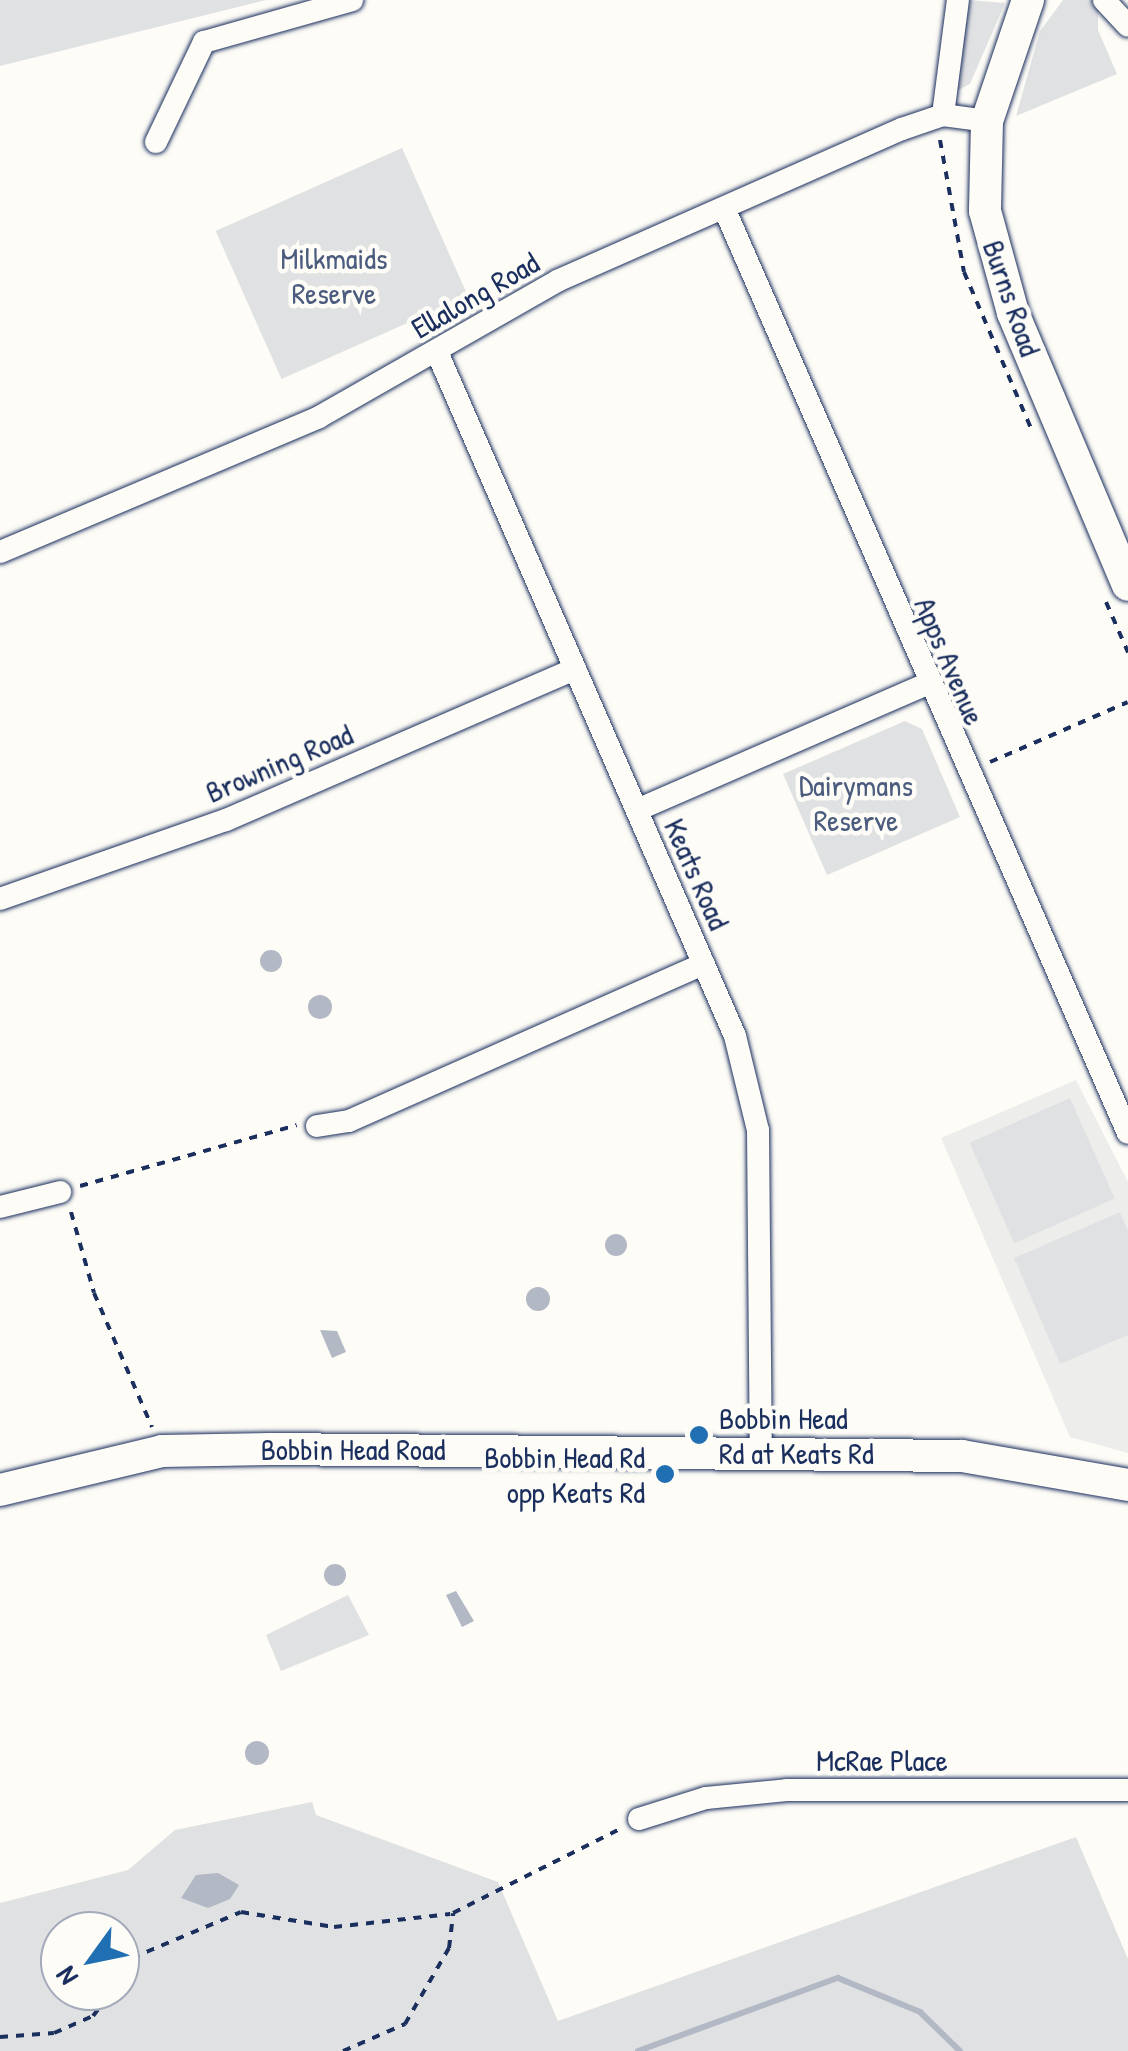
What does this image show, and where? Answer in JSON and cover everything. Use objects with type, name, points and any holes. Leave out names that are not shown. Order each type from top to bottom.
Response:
[{"type":"main road","name":"Burns Road","points":[[1028,0],[986,121],[985,212],[1002,282],[1128,584]]},
{"type":"main road","name":"Bobbin Head Road","points":[[0,1490],[162,1451],[962,1456],[1128,1484]]},
{"type":"street","points":[[156,142],[204,42],[352,0]]},
{"type":"street","points":[[958,0],[944,115],[986,121]]},
{"type":"street","points":[[1104,0],[1128,26]]},
{"type":"street","name":"Ellalong Road","points":[[0,552],[319,417],[557,280],[944,115]]},
{"type":"street","name":"Apps Avenue","points":[[724,208],[927,684],[1128,1133]]},
{"type":"street","name":"Keats Road","points":[[437,352],[735,1036],[758,1130],[761,1453]]},
{"type":"street","name":"Browning Road","points":[[0,898],[226,820],[576,669]]},
{"type":"street","points":[[637,810],[927,684]]},
{"type":"street","points":[[317,1126],[349,1122],[704,964]]},
{"type":"street","points":[[0,1206],[60,1192]]},
{"type":"street","name":"McRae Place","points":[[639,1819],[706,1798],[787,1790],[1128,1790]]},
{"type":"path","points":[[966,772],[1128,702]]},
{"type":"path","points":[[162,1451],[60,1192],[289,1125],[317,1126]]},
{"type":"path","points":[[140,1955],[241,1912],[334,1927],[452,1913],[639,1819]]},
{"type":"path","points":[[344,2051],[404,2024],[449,1948],[452,1913]]},
{"type":"path","points":[[0,2037],[54,2032],[98,2011]]},
{"type":"shaded area","points":[[267,950],[275,950],[282,961],[275,972],[267,972],[260,965],[260,957]]},
{"type":"shaded area","points":[[320,995],[332,1007],[320,1019],[308,1007]]},
{"type":"shaded area","points":[[1076,1080],[1128,1182],[1128,1453],[1070,1437],[941,1138]]},
{"type":"shaded area","points":[[616,1234],[624,1237],[624,1253],[616,1256],[608,1253],[605,1245],[608,1237]]},
{"type":"shaded area","points":[[538,1287],[550,1299],[538,1311],[526,1299]]},
{"type":"shaded area","points":[[320,1330],[337,1331],[346,1352],[332,1358]]},
{"type":"shaded area","points":[[335,1564],[343,1567],[343,1583],[335,1586],[327,1583],[324,1575],[327,1567]]},
{"type":"shaded area","points":[[456,1591],[474,1621],[462,1627],[446,1595]]},
{"type":"shaded area","points":[[257,1741],[266,1744],[266,1762],[257,1765],[248,1762],[245,1753],[248,1744]]},
{"type":"shaded area","points":[[218,1873],[239,1885],[230,1899],[208,1908],[181,1898],[196,1875]]},
{"type":"green space","points":[[0,0],[266,0],[0,66]]},
{"type":"green space","points":[[970,0],[1005,3],[970,84],[956,91]]},
{"type":"green space","points":[[1063,0],[1098,0],[1098,30],[1117,74],[1016,116],[1040,31]]},
{"type":"green space","name":"Milkmaids Reserve","points":[[402,148],[468,296],[282,379],[216,231]]},
{"type":"green space","name":"Dairymans Reserve","points":[[905,721],[922,729],[960,817],[827,875],[783,774]]},
{"type":"green space","points":[[1070,1098],[1115,1198],[1014,1243],[970,1143]]},
{"type":"green space","points":[[1120,1212],[1128,1231],[1128,1335],[1060,1364],[1014,1258]]},
{"type":"green space","points":[[348,1595],[369,1635],[281,1671],[266,1635]]},
{"type":"green space","points":[[312,1802],[316,1815],[498,1882],[558,2021],[1076,1837],[1128,1959],[1128,2051],[0,2051],[0,1903],[128,1870],[175,1830]]},
{"type":"waterway","points":[[638,2051],[838,1978],[920,2012],[960,2051]]},
{"type":"place","name":"Bobbin Head Rd at Keats Rd","points":[[699,1435]]},
{"type":"place","name":"Bobbin Head Rd opp Keats Rd","points":[[665,1474]]}]
